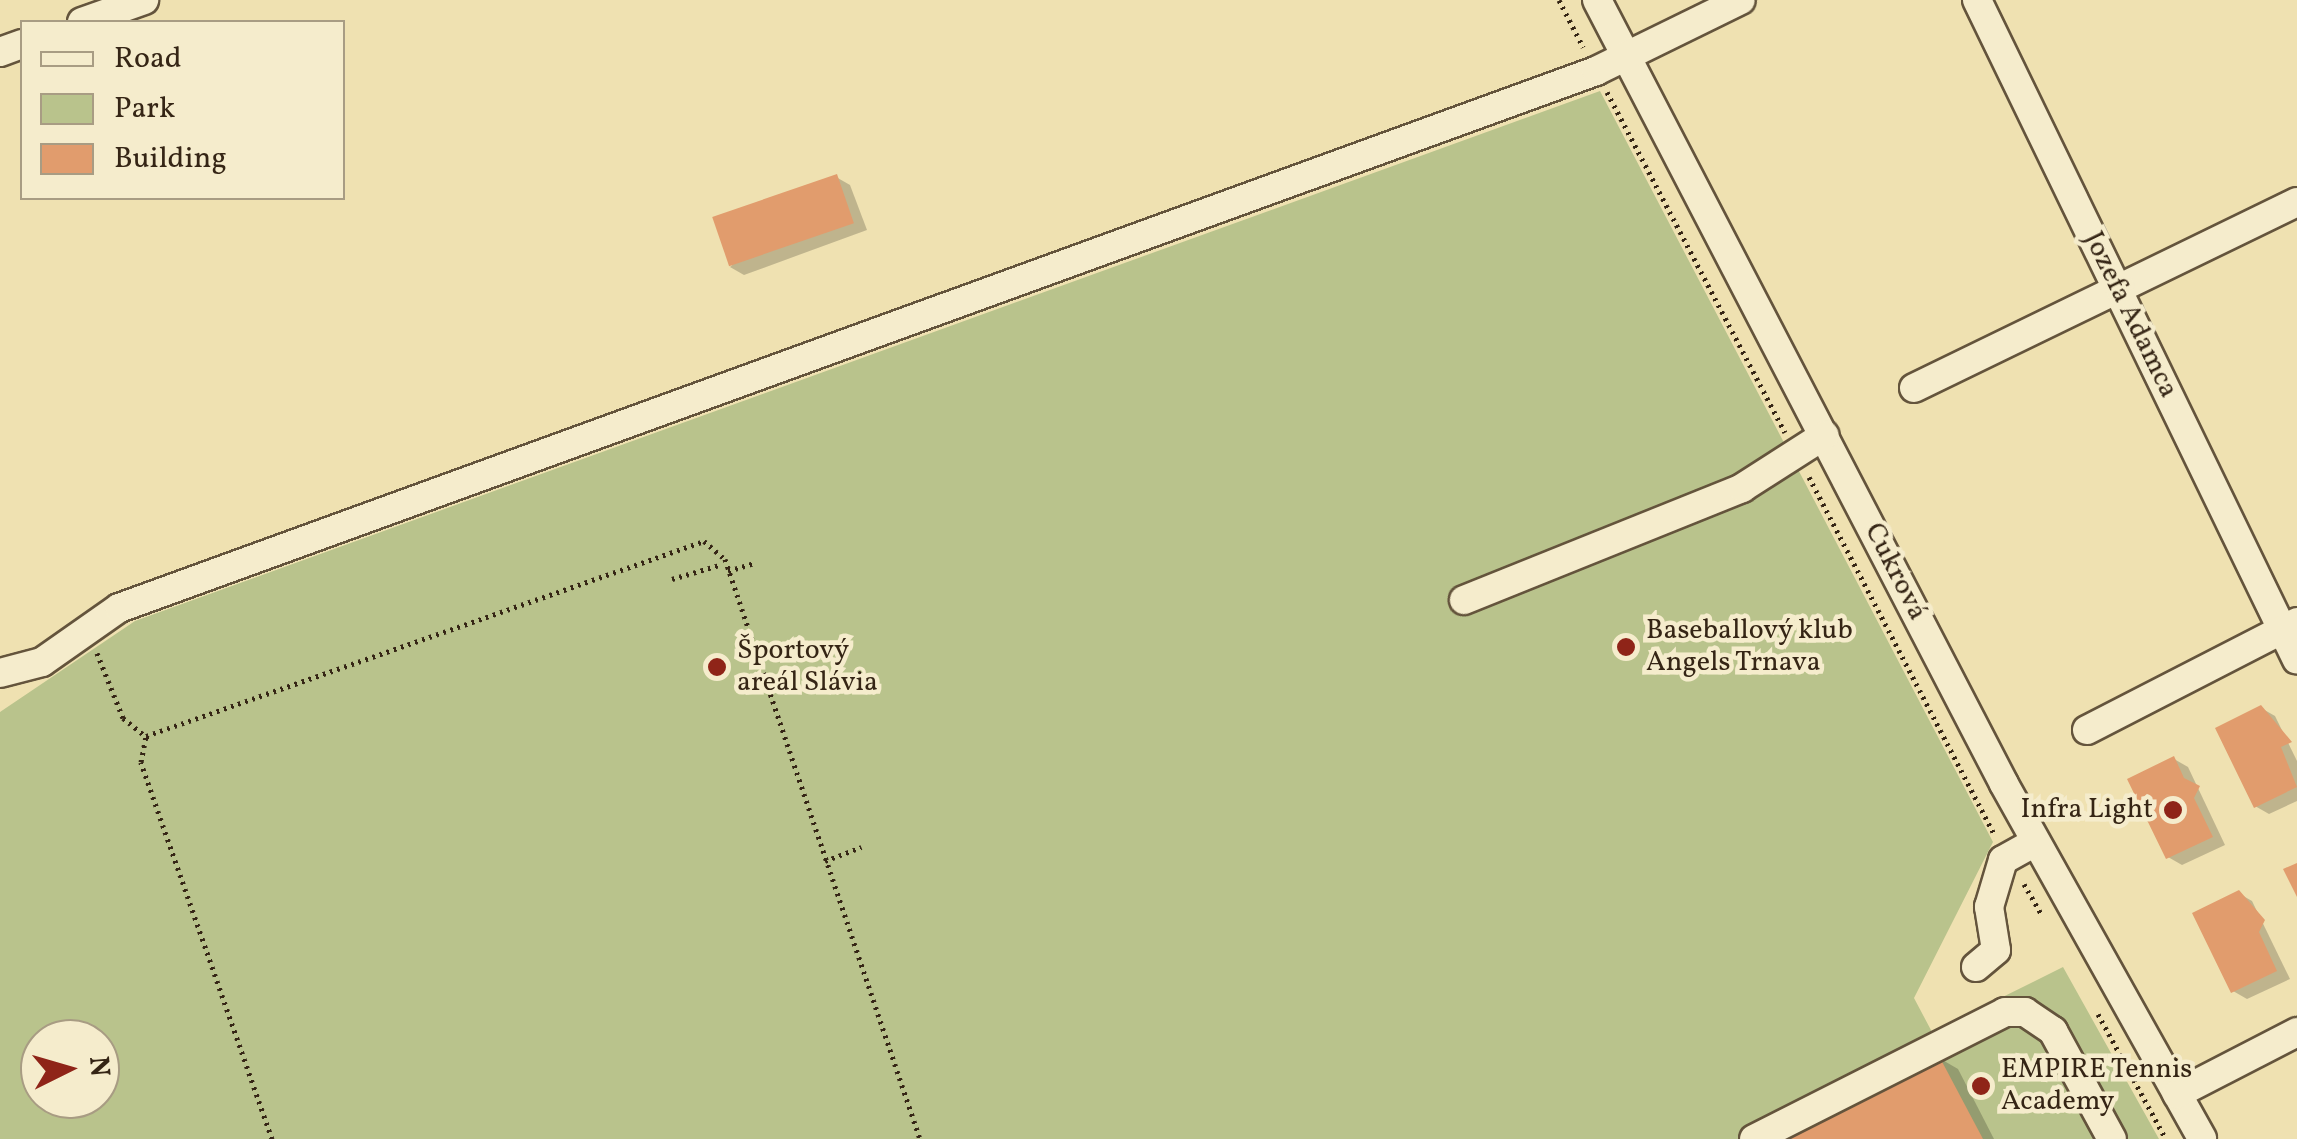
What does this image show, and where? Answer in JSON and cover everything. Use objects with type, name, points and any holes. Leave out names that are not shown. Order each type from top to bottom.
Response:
[{"type":"street","points":[[88,20],[144,0]]},
{"type":"street","name":"Cukrová","points":[[1597,0],[2035,842],[2202,1139]]},
{"type":"street","points":[[0,673],[42,662],[88,630],[156,594],[1596,71],[1741,0]]},
{"type":"street","name":"Jozefa Adamca","points":[[1977,0],[2118,290],[2290,626],[2297,660]]},
{"type":"street","points":[[1914,388],[2297,202]]},
{"type":"street","points":[[1464,600],[1742,488],[1794,450],[1825,435]]},
{"type":"street","points":[[2088,730],[2290,626]]},
{"type":"street","points":[[1976,966],[1996,950],[1989,907],[2006,858],[2035,842]]},
{"type":"street","points":[[1754,1139],[2005,1012],[2025,1012],[2053,1030],[2112,1139]]},
{"type":"street","points":[[2177,1094],[2297,1032]]},
{"type":"path","points":[[1558,0],[2006,858],[2048,924]]},
{"type":"path","points":[[148,739],[694,542],[716,547],[728,571],[920,1139]]},
{"type":"path","points":[[728,571],[754,564]]},
{"type":"path","points":[[672,579],[720,565]]},
{"type":"path","points":[[88,630],[123,718],[148,739]]},
{"type":"path","points":[[148,739],[141,762],[272,1139]]},
{"type":"path","points":[[825,861],[861,847]]},
{"type":"path","points":[[2093,1006],[2166,1139]]},
{"type":"green space","name":"Športový areál Slávia","points":[[1600,91],[1993,842],[1914,998],[1932,1032],[2063,967],[2159,1139],[0,1139],[0,712],[135,621]]},
{"type":"building","points":[[837,174],[854,223],[729,266],[712,217]]},
{"type":"building","points":[[2261,705],[2292,742],[2281,747],[2297,787],[2254,808],[2215,728]]},
{"type":"building","points":[[2174,756],[2184,778],[2200,786],[2194,798],[2213,837],[2166,859],[2127,779]]},
{"type":"building","points":[[2297,863],[2297,897],[2283,869]]},
{"type":"building","points":[[2239,890],[2265,920],[2259,932],[2277,971],[2231,993],[2192,913]]},
{"type":"building","points":[[1939,1056],[1983,1139],[1789,1139],[1795,1130]]},
{"type":"place","name":"Baseballový klub Angels Trnava","points":[[1626,647]]},
{"type":"place","name":"Športový areál Slávia","points":[[717,667]]},
{"type":"place","name":"Infra Light","points":[[2173,810]]},
{"type":"place","name":"EMPIRE Tennis Academy","points":[[1981,1086]]}]
